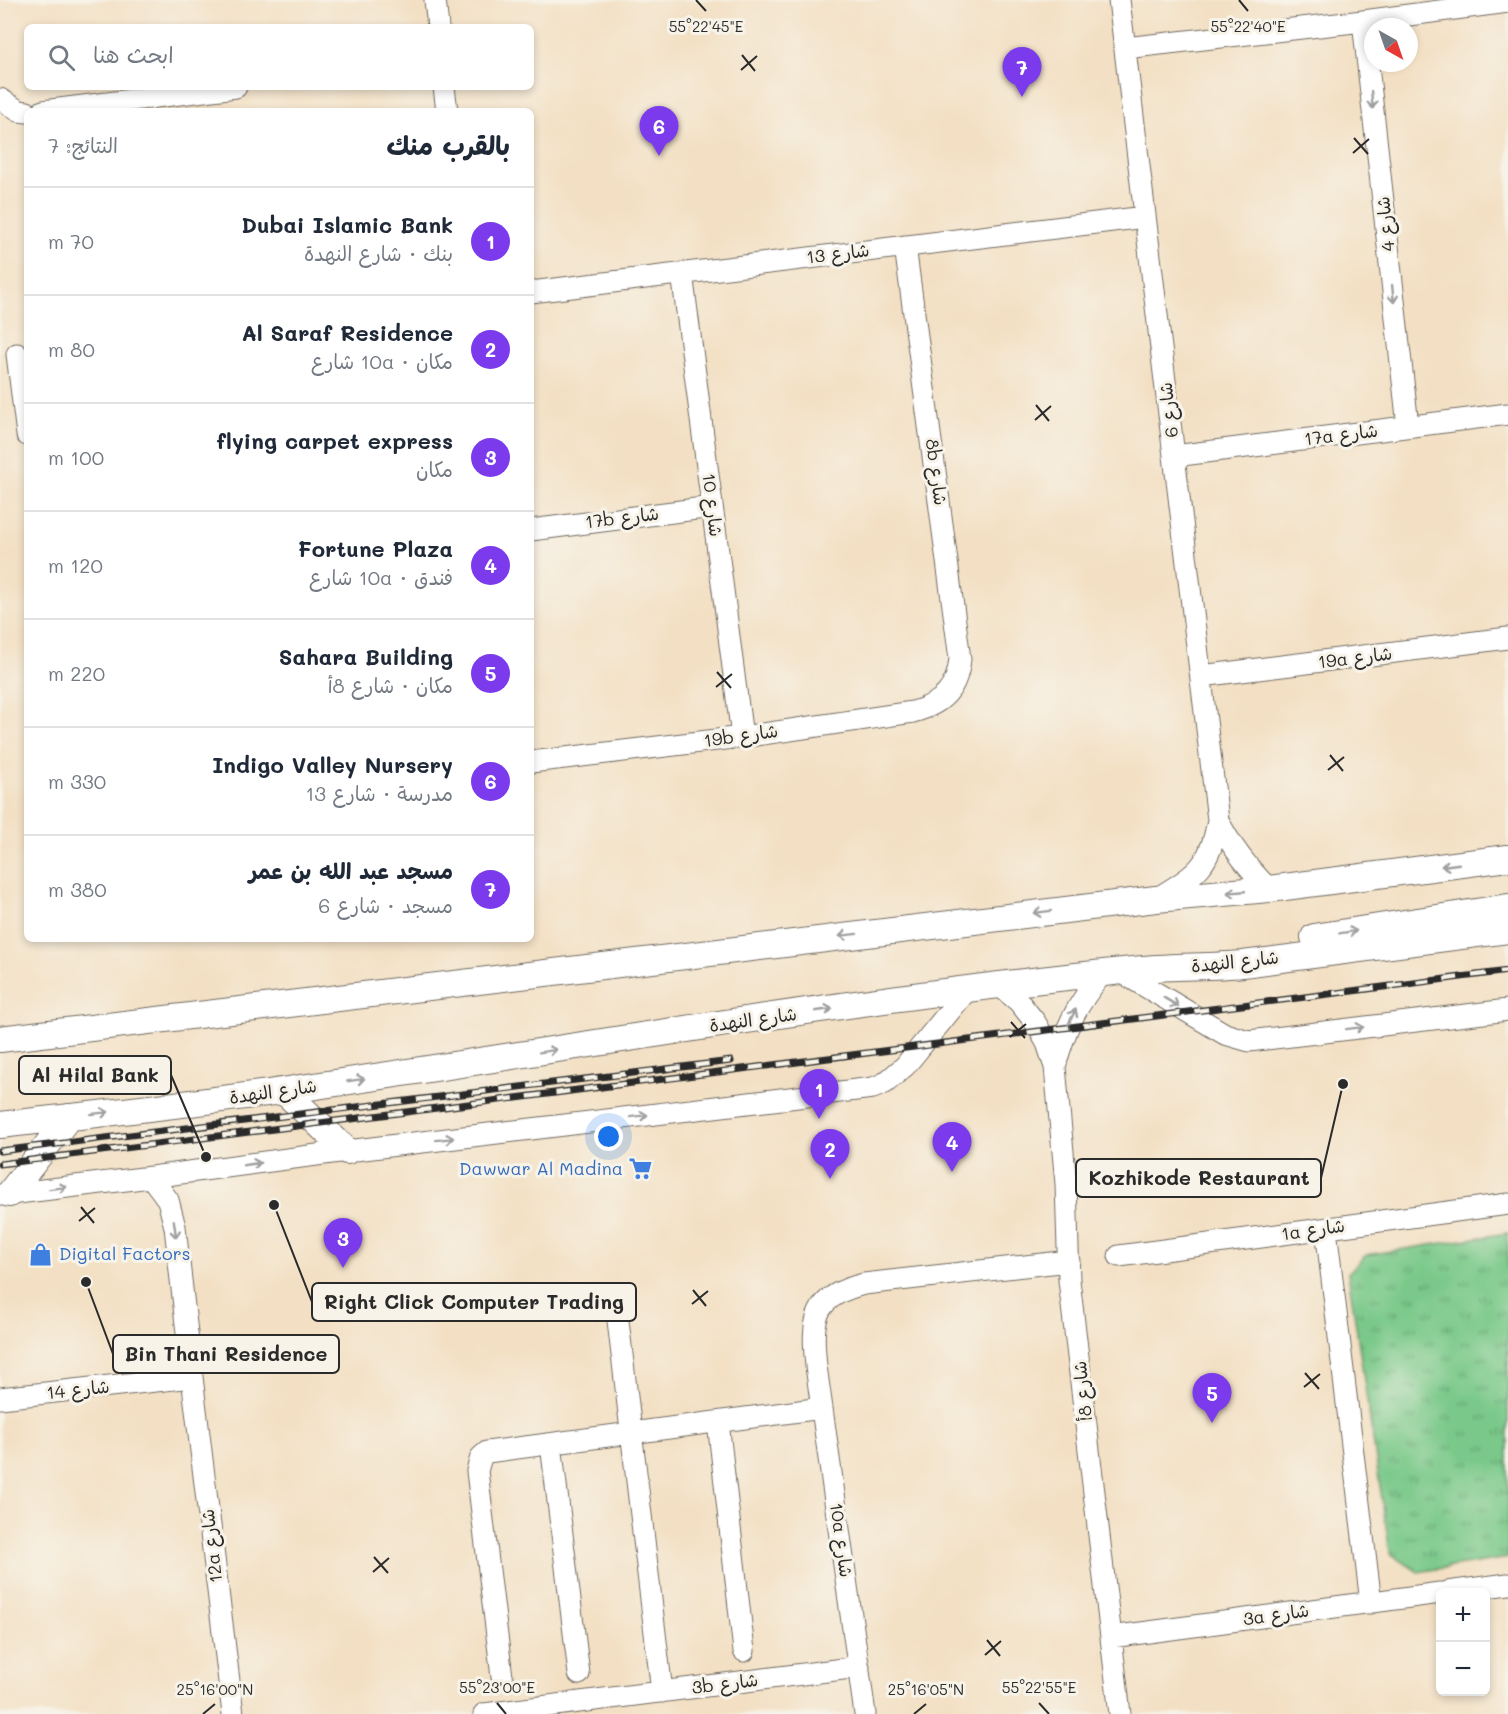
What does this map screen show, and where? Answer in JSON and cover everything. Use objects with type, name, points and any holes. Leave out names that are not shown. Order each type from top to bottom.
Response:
[{"type":"main road","points":[[0,1039],[1156,899],[1269,889],[1508,858]]},
{"type":"main road","points":[[1146,969],[1201,953],[1508,907]]},
{"type":"main road","name":"شارع النهدة","points":[[0,1125],[284,1091],[742,1021],[967,990],[1146,969],[1204,968],[1243,964],[1508,930]]},
{"type":"main road","points":[[284,1091],[347,1151]]},
{"type":"main road","points":[[5,1194],[69,1117]]},
{"type":"street","points":[[435,0],[438,24]]},
{"type":"street","name":"شارع 6","points":[[1119,0],[1218,820],[1214,845],[1206,861],[1180,884],[1156,899]]},
{"type":"street","points":[[1125,48],[1508,2]]},
{"type":"street","name":"شارع 4","points":[[1363,21],[1408,426]]},
{"type":"street","points":[[67,108],[212,90]]},
{"type":"street","points":[[444,90],[447,108]]},
{"type":"street","points":[[0,99],[23,111]]},
{"type":"street","name":"شارع 13","points":[[534,292],[1145,217]]},
{"type":"street","name":"8b شارع","points":[[905,246],[960,659],[959,673],[946,694]]},
{"type":"street","name":"شارع 10","points":[[682,273],[742,737]]},
{"type":"street","points":[[15,354],[24,415]]},
{"type":"street","name":"17a شارع","points":[[1174,456],[1508,414]]},
{"type":"street","name":"17b شارع","points":[[534,530],[712,507]]},
{"type":"street","name":"19a شارع","points":[[1201,676],[1508,638]]},
{"type":"street","name":"19b شارع","points":[[534,762],[742,737],[912,712],[937,703],[946,694]]},
{"type":"street","name":"شارع 6","points":[[1218,820],[1228,841],[1240,858],[1269,889]]},
{"type":"street","points":[[1111,973],[1225,1035],[1249,1041],[1508,1010]]},
{"type":"street","name":"شارع 8أ","points":[[1056,1067],[1071,1017],[1085,994],[1111,973]]},
{"type":"street","name":"شارع 8أ","points":[[1000,986],[1019,1002],[1035,1022],[1056,1067],[1067,1201],[1069,1280],[1120,1714]]},
{"type":"street","points":[[5,1194],[873,1088],[885,1083],[905,1066],[967,990]]},
{"type":"street","name":"12a شارع","points":[[151,1177],[168,1200],[173,1213],[233,1714]]},
{"type":"street","name":"1a شارع","points":[[1119,1256],[1508,1204]]},
{"type":"street","points":[[1326,1228],[1371,1603]]},
{"type":"street","name":"10a شارع","points":[[865,1714],[816,1366],[806,1345],[802,1326],[805,1312],[812,1299],[823,1290],[836,1284],[850,1282],[864,1284],[1069,1261]]},
{"type":"street","points":[[616,1304],[662,1692]]},
{"type":"street","name":"شارع 14","points":[[0,1398],[192,1377]]},
{"type":"street","points":[[502,1677],[478,1464],[481,1457],[494,1450],[822,1408]]},
{"type":"street","points":[[718,1422],[744,1651]]},
{"type":"street","points":[[550,1444],[579,1674]]},
{"type":"street","points":[[1481,1588],[1508,1584]]},
{"type":"street","name":"3a شارع","points":[[1111,1637],[1436,1594]]},
{"type":"street","name":"3b شارع","points":[[484,1714],[858,1667]]},
{"type":"green space","points":[[1508,1233],[1508,1558],[1418,1572],[1390,1553],[1348,1273],[1366,1255]]},
{"type":"railway","points":[[0,1164],[1508,971]]},
{"type":"railway","points":[[0,1151],[731,1061]]},
{"type":"place","name":"مسجد عبد الله بن عمر","points":[[1022,97]]},
{"type":"place","name":"Indigo Valley Nursery","points":[[659,156]]},
{"type":"place","name":"Kozhikode Restaurant","points":[[1343,1084]]},
{"type":"place","name":"Dubai Islamic Bank","points":[[819,1119]]},
{"type":"place","name":"Al Hilal Bank","points":[[206,1157]]},
{"type":"place","name":"Dawwar Al Madina","points":[[641,1169]]},
{"type":"place","name":"Fortune Plaza","points":[[952,1172]]},
{"type":"place","name":"Al Saraf Residence","points":[[830,1179]]},
{"type":"place","name":"Right Click Computer Trading","points":[[274,1205]]},
{"type":"place","name":"Digital Factors","points":[[41,1254]]},
{"type":"place","name":"flying carpet express","points":[[343,1268]]},
{"type":"place","name":"Bin Thani Residence","points":[[86,1282]]},
{"type":"place","name":"Sahara Building","points":[[1212,1423]]}]
